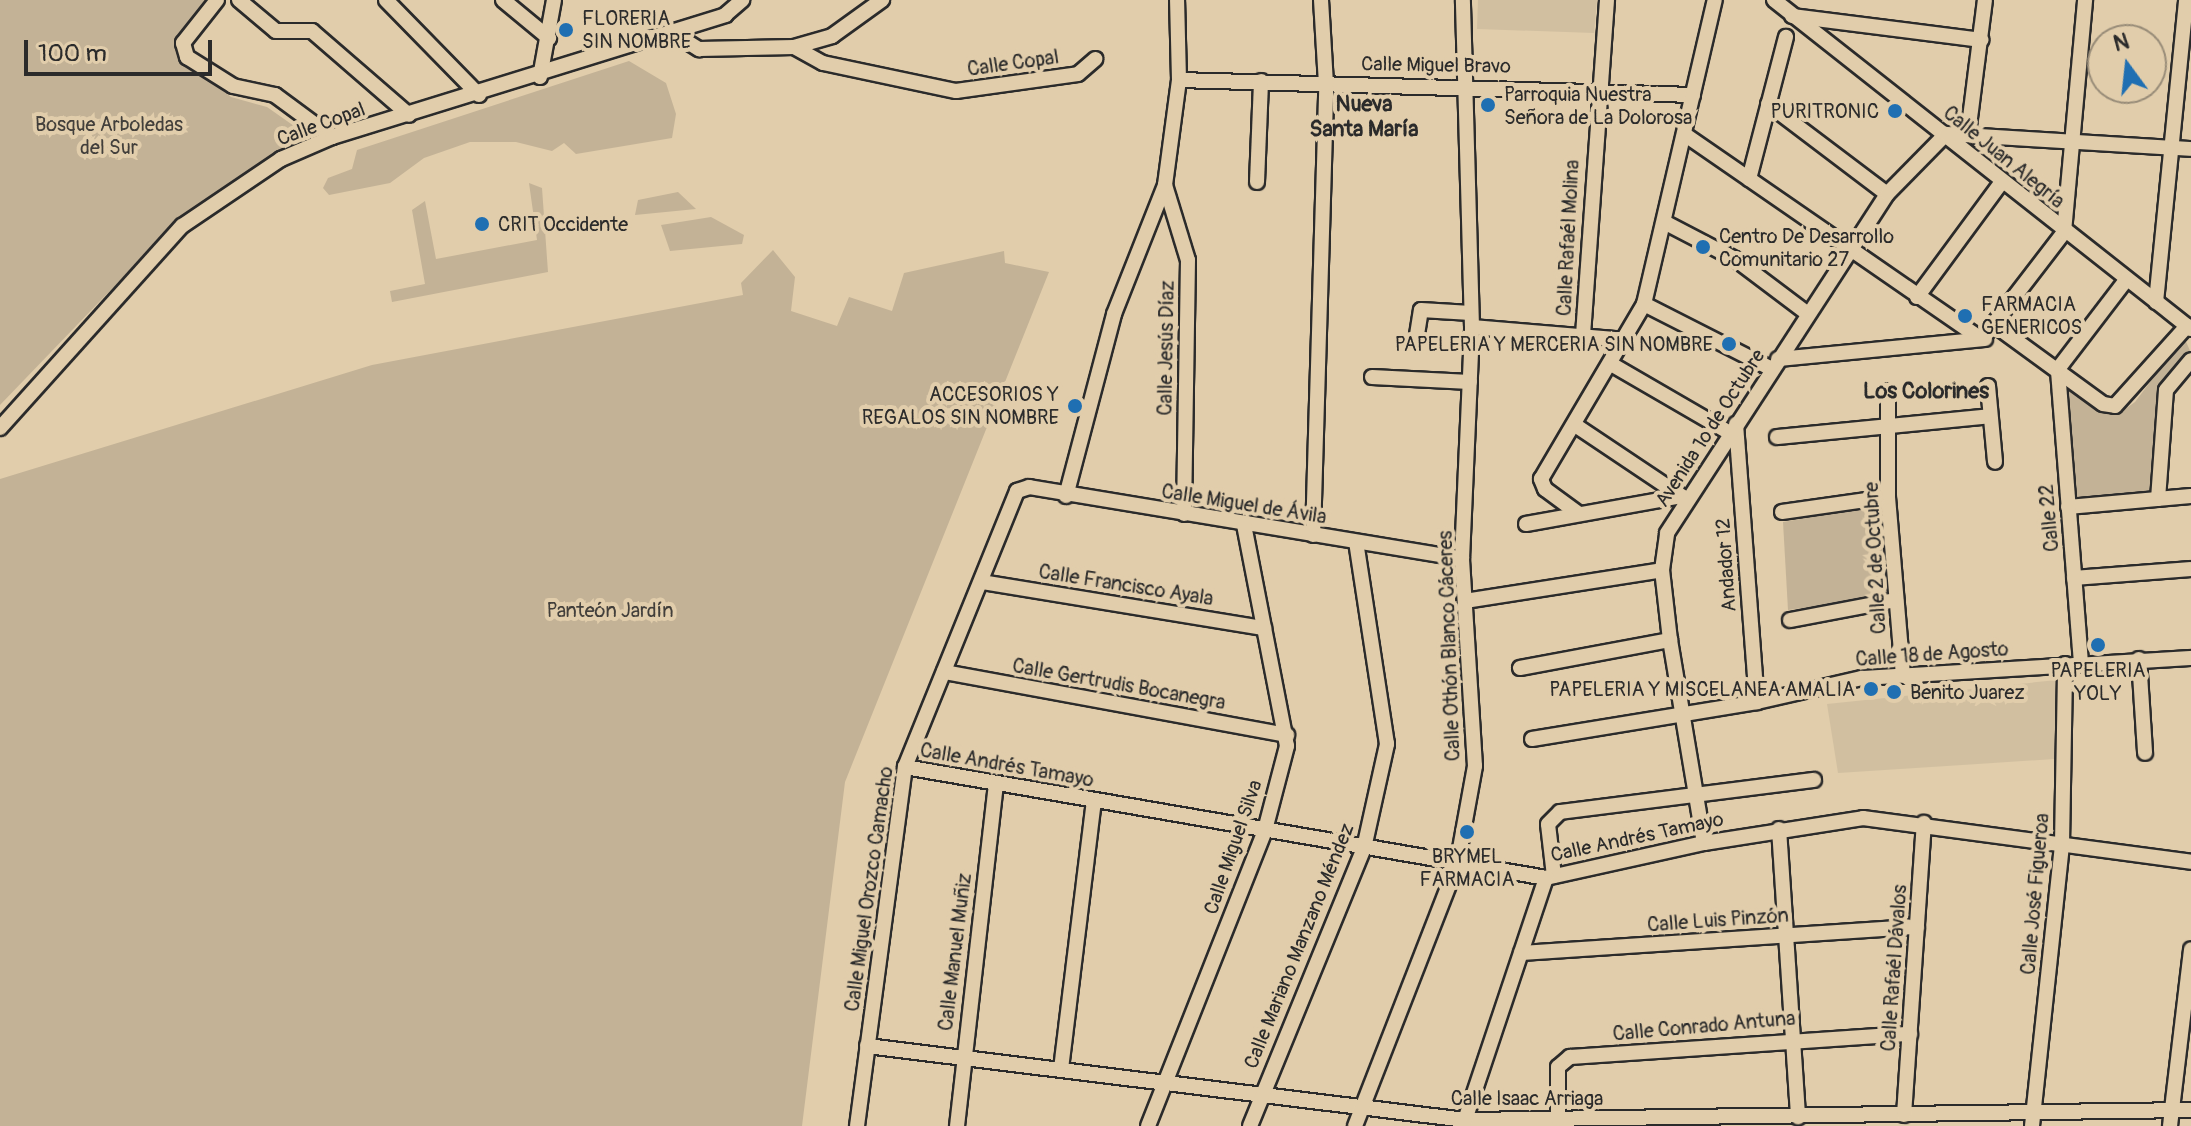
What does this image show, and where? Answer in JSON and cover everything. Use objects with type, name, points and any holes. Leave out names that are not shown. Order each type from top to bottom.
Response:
[{"type":"street","points":[[217,0],[183,43],[187,57],[233,86],[275,95],[332,137]]},
{"type":"street","points":[[239,0],[276,31],[312,31],[409,115]]},
{"type":"street","points":[[386,0],[479,95]]},
{"type":"street","points":[[503,0],[549,38]]},
{"type":"street","points":[[540,77],[554,0]]},
{"type":"street","name":"Calle Copal","points":[[0,428],[182,226],[281,159],[332,137],[540,77],[673,33],[732,12],[742,0]]},
{"type":"street","points":[[673,33],[699,49],[794,47],[832,36],[882,0]]},
{"type":"street","points":[[1066,496],[1114,314],[1165,185],[1179,80],[1177,0]]},
{"type":"street","points":[[1313,535],[1326,84],[1321,0]]},
{"type":"street","name":"Calle Othón Blanco Cáceres","points":[[1358,1119],[1457,865],[1475,766],[1462,559],[1472,320],[1463,0]]},
{"type":"street","name":"Calle Rafaél Molina","points":[[1583,335],[1596,87],[1607,0]]},
{"type":"street","points":[[1579,514],[1541,483],[1644,304],[1715,0]]},
{"type":"street","name":"Calle Juan Alegría","points":[[1774,0],[1946,134],[2001,183],[2189,328]]},
{"type":"street","points":[[1968,134],[1985,0]]},
{"type":"street","points":[[1981,339],[1996,326],[2064,232],[2085,0]]},
{"type":"street","points":[[2156,302],[2186,0]]},
{"type":"street","points":[[1792,15],[1981,40]]},
{"type":"street","points":[[1749,179],[1786,37]]},
{"type":"street","name":"Calle Copal","points":[[794,47],[823,63],[956,91],[1078,74],[1095,59]]},
{"type":"street","name":"Calle Miguel Bravo","points":[[1179,80],[1596,87],[1693,95]]},
{"type":"street","points":[[1257,182],[1261,81]]},
{"type":"street","points":[[1768,104],[1887,194]]},
{"type":"street","points":[[1684,134],[1848,252],[1981,339]]},
{"type":"street","points":[[1946,134],[2191,149]]},
{"type":"street","name":"Avenida 1o de Octubre","points":[[1704,843],[1680,715],[1670,640],[1662,570],[1667,533],[1683,497],[1733,428],[1887,194],[1946,134]]},
{"type":"street","points":[[1917,297],[2001,183]]},
{"type":"street","name":"Calle Jesús Díaz","points":[[1165,185],[1188,260],[1184,514]]},
{"type":"street","points":[[1664,222],[1735,259],[1808,314]]},
{"type":"street","points":[[2058,369],[2126,280]]},
{"type":"street","points":[[1644,304],[1775,364],[2012,337]]},
{"type":"street","points":[[1416,341],[1421,310],[1472,320],[1626,340]]},
{"type":"street","points":[[1996,326],[2115,406],[2189,328]]},
{"type":"street","points":[[2158,499],[2166,390],[2191,360]]},
{"type":"street","points":[[1611,364],[1733,428]]},
{"type":"street","name":"Calle 22","points":[[2058,369],[2074,578],[2073,664]]},
{"type":"street","points":[[1372,377],[1470,382]]},
{"type":"street","points":[[1988,386],[1995,462]]},
{"type":"street","name":"Calle 2 de Octubre","points":[[1888,391],[1892,426],[1888,497],[1903,675]]},
{"type":"street","points":[[1777,437],[1990,416]]},
{"type":"street","points":[[1575,425],[1683,497]]},
{"type":"street","name":"Andador 12","points":[[1733,428],[1757,702]]},
{"type":"street","name":"Calle Miguel de Ávila","points":[[1021,488],[1462,559]]},
{"type":"street","name":"Calle Miguel Orozco Camacho","points":[[857,1126],[905,767],[1021,488]]},
{"type":"street","points":[[2068,507],[2191,496]]},
{"type":"street","points":[[1526,524],[1683,497]]},
{"type":"street","points":[[1782,512],[1888,497]]},
{"type":"street","name":"Calle Miguel Silva","points":[[1148,1126],[1265,830],[1287,735],[1244,524]]},
{"type":"street","name":"Calle Mariano Manzano Méndez","points":[[1250,1126],[1364,848],[1387,744],[1356,542]]},
{"type":"street","points":[[2074,578],[2191,569]]},
{"type":"street","points":[[1465,601],[1662,570]]},
{"type":"street","name":"Calle Francisco Ayala","points":[[982,582],[1264,628]]},
{"type":"street","points":[[1790,620],[1896,600]]},
{"type":"street","points":[[1520,668],[1670,640]]},
{"type":"street","name":"Calle 18 de Agosto","points":[[1532,739],[1757,702],[1848,680],[2191,658]]},
{"type":"street","points":[[2139,659],[2145,753]]},
{"type":"street","name":"Calle José Figueroa","points":[[2033,1119],[2062,844],[2073,664]]},
{"type":"street","name":"Calle Gertrudis Bocanegra","points":[[944,672],[1287,735]]},
{"type":"street","name":"Calle Andrés Tamayo","points":[[905,767],[1457,865],[1550,877],[1704,843],[1863,818],[1924,823],[2191,862]]},
{"type":"street","points":[[1464,1123],[1550,877],[1551,816],[1814,780]]},
{"type":"street","name":"Calle Manuel Muñiz","points":[[957,1126],[962,1058],[996,783]]},
{"type":"street","points":[[1061,1069],[1094,800]]},
{"type":"street","name":"Calle Rafaél Dávalos","points":[[1904,1115],[1924,823]]},
{"type":"street","points":[[1779,829],[1798,1117]]},
{"type":"street","name":"Calle Luis Pinzón","points":[[1521,953],[1917,927]]},
{"type":"street","points":[[2170,1126],[2191,949]]},
{"type":"street","name":"Calle Conrado Antuna","points":[[1552,1121],[1562,1059],[1793,1038],[1910,1034]]},
{"type":"street","name":"Calle Isaac Arriaga","points":[[867,1046],[1165,1084],[1358,1119],[1464,1123],[1735,1122],[1798,1117],[1834,1121],[1904,1115],[2033,1119],[2191,1110]]},
{"type":"shaded area","points":[[1478,0],[1597,0],[1594,33],[1477,29]]},
{"type":"shaded area","points":[[2057,680],[2055,759],[1838,773],[1827,704]]},
{"type":"green space","name":"Bosque Arboledas del Sur","points":[[0,0],[214,0],[184,58],[231,97],[267,107],[314,140],[251,170],[179,219],[0,405]]},
{"type":"green space","points":[[629,61],[666,83],[676,114],[672,138],[576,154],[564,143],[552,151],[516,142],[470,142],[424,158],[390,183],[329,195],[323,188],[328,178],[352,169],[357,150]]},
{"type":"green space","points":[[529,183],[542,188],[548,272],[392,302],[390,291],[425,284],[412,210],[425,201],[436,259],[537,240]]},
{"type":"green space","points":[[678,192],[696,209],[635,215],[638,200]]},
{"type":"green space","points":[[711,217],[744,235],[742,244],[670,251],[661,225]]},
{"type":"green space","name":"Panteón Jardín","points":[[773,250],[795,277],[791,311],[837,326],[849,297],[892,311],[904,273],[1004,251],[1005,263],[1049,272],[845,782],[802,1126],[0,1126],[0,479],[372,365],[743,295],[741,283]]},
{"type":"green space","points":[[2184,337],[2191,353],[2162,387],[2152,497],[2072,503],[2064,379],[2108,413],[2121,412],[2135,402]]},
{"type":"green space","points":[[1882,505],[1888,596],[1788,610],[1783,522]]},
{"type":"place","name":"FLORERIA SIN NOMBRE","points":[[566,30]]},
{"type":"place","name":"Parroquia Nuestra Señora de La Dolorosa","points":[[1488,105]]},
{"type":"place","name":"PURITRONIC","points":[[1895,111]]},
{"type":"place","name":"CRIT Occidente","points":[[482,224]]},
{"type":"place","name":"Centro De Desarrollo Comunitario 27","points":[[1703,247]]},
{"type":"place","name":"FARMACIA GENERICOS","points":[[1965,316]]},
{"type":"place","name":"PAPELERIA Y MERCERIA SIN NOMBRE","points":[[1729,344]]},
{"type":"place","name":"ACCESORIOS Y REGALOS SIN NOMBRE","points":[[1075,406]]},
{"type":"place","name":"PAPELERIA YOLY","points":[[2098,645]]},
{"type":"place","name":"PAPELERIA Y MISCELANEA AMALIA","points":[[1871,689]]},
{"type":"place","name":"Benito Juarez","points":[[1894,692]]},
{"type":"place","name":"BRYMEL FARMACIA","points":[[1467,832]]},
{"type":"district","name":"Nueva Santa María","points":[[1364,116]]},
{"type":"district","name":"Los Colorines","points":[[1926,392]]}]
